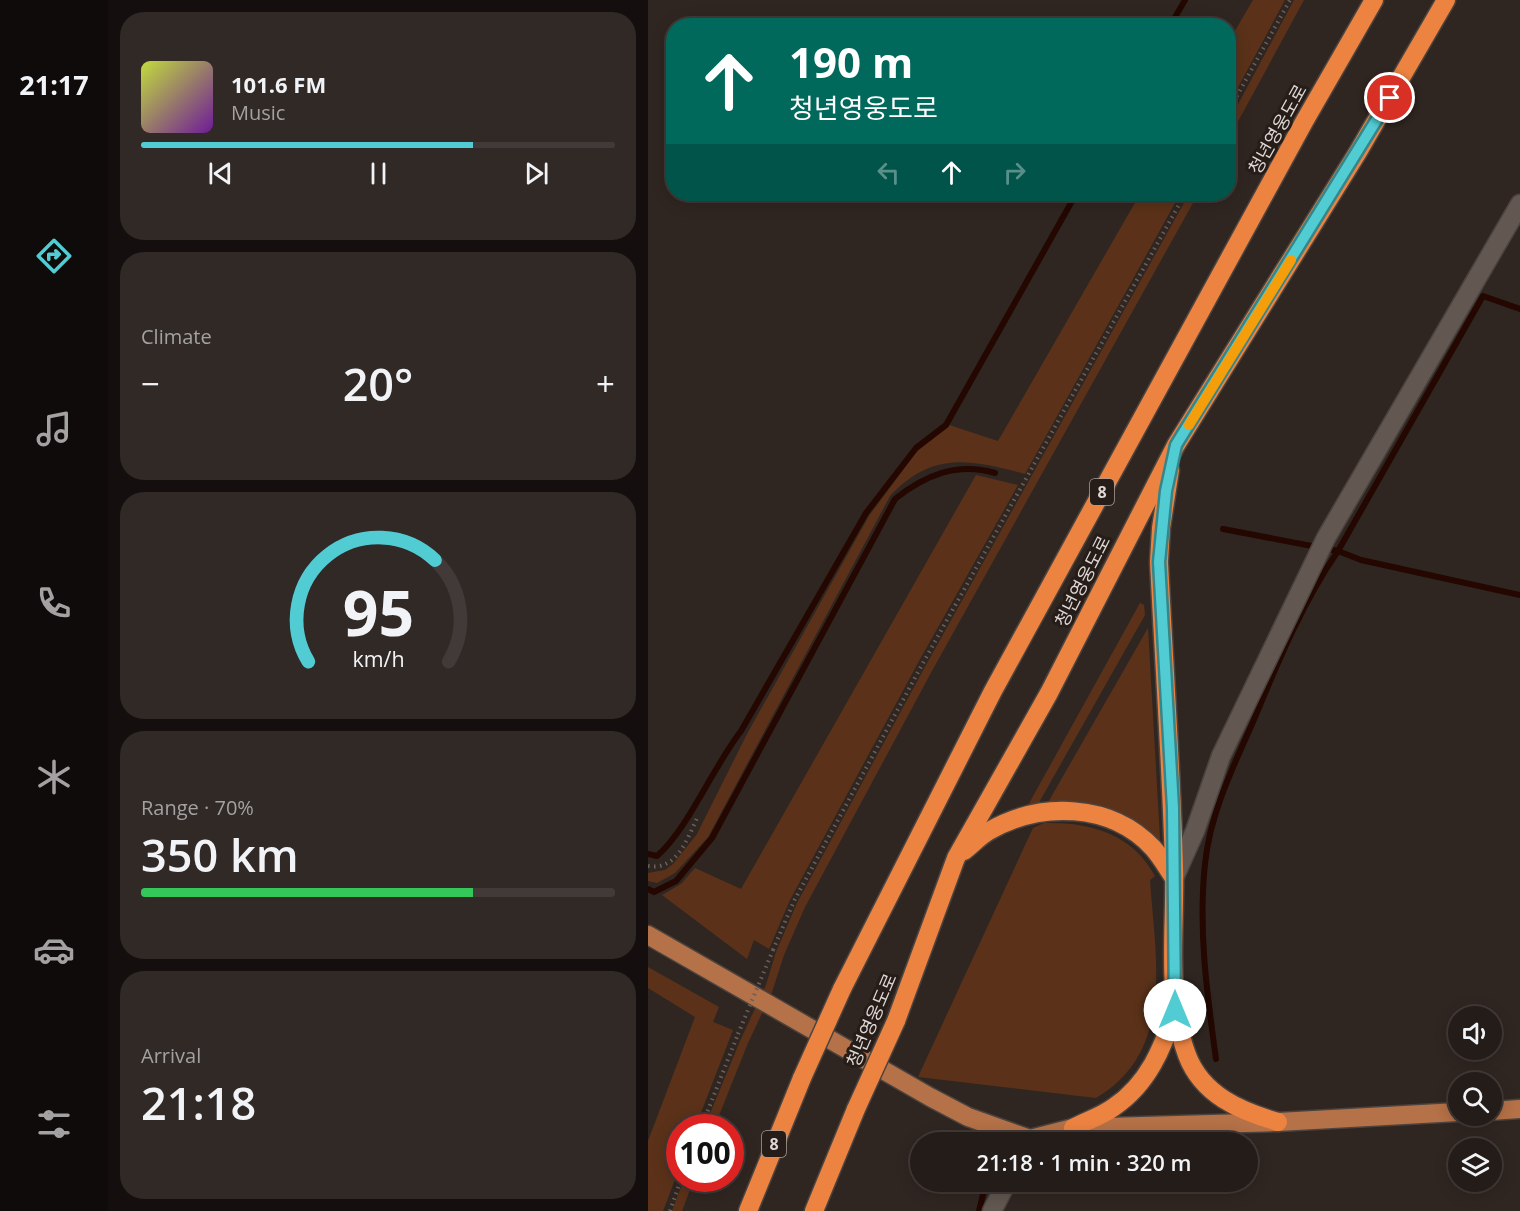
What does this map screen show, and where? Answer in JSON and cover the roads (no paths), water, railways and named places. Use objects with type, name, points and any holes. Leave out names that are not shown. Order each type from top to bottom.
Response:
[{"type":"highway","name":"청년영웅도로","points":[[747,1209],[801,1078],[842,989],[993,691],[1304,122],[1374,0]]},
{"type":"highway","name":"청년영웅도로","points":[[814,1211],[856,1109],[896,1021],[956,858],[1049,693],[1176,445],[1358,152],[1446,0]]},
{"type":"highway","points":[[1176,445],[1166,491],[1159,562],[1174,878],[1175,1010],[1188,1056],[1211,1091],[1240,1111],[1278,1122]]},
{"type":"highway","points":[[956,858],[989,831],[1022,817],[1062,810],[1100,815],[1130,830],[1153,848],[1174,878]]},
{"type":"highway","points":[[1073,1128],[1115,1107],[1142,1081],[1163,1048],[1175,1010]]},
{"type":"main road","points":[[648,934],[930,1097],[968,1117],[1006,1132]]},
{"type":"main road","points":[[1502,1110],[1520,1109]]},
{"type":"main road","points":[[1059,1132],[1073,1128],[1278,1122],[1448,1113]]},
{"type":"street","points":[[1174,878],[1195,831],[1221,756],[1326,538],[1520,204]]},
{"type":"street","points":[[992,1211],[1002,1192]]},
{"type":"waterway","points":[[1175,18],[1185,0]]},
{"type":"waterway","points":[[648,854],[657,856],[690,814],[741,731],[866,513],[916,448],[946,425],[1072,201]]},
{"type":"waterway","points":[[1216,1059],[1203,937],[1203,888],[1212,827],[1230,774],[1281,656],[1313,592],[1483,296],[1520,309]]},
{"type":"waterway","points":[[648,889],[654,892],[676,881],[712,838],[895,499],[918,483],[942,473],[968,469],[995,473]]},
{"type":"waterway","points":[[1223,529],[1338,551],[1361,560],[1520,595]]},
{"type":"waterway","points":[[979,1211],[984,1192]]}]
